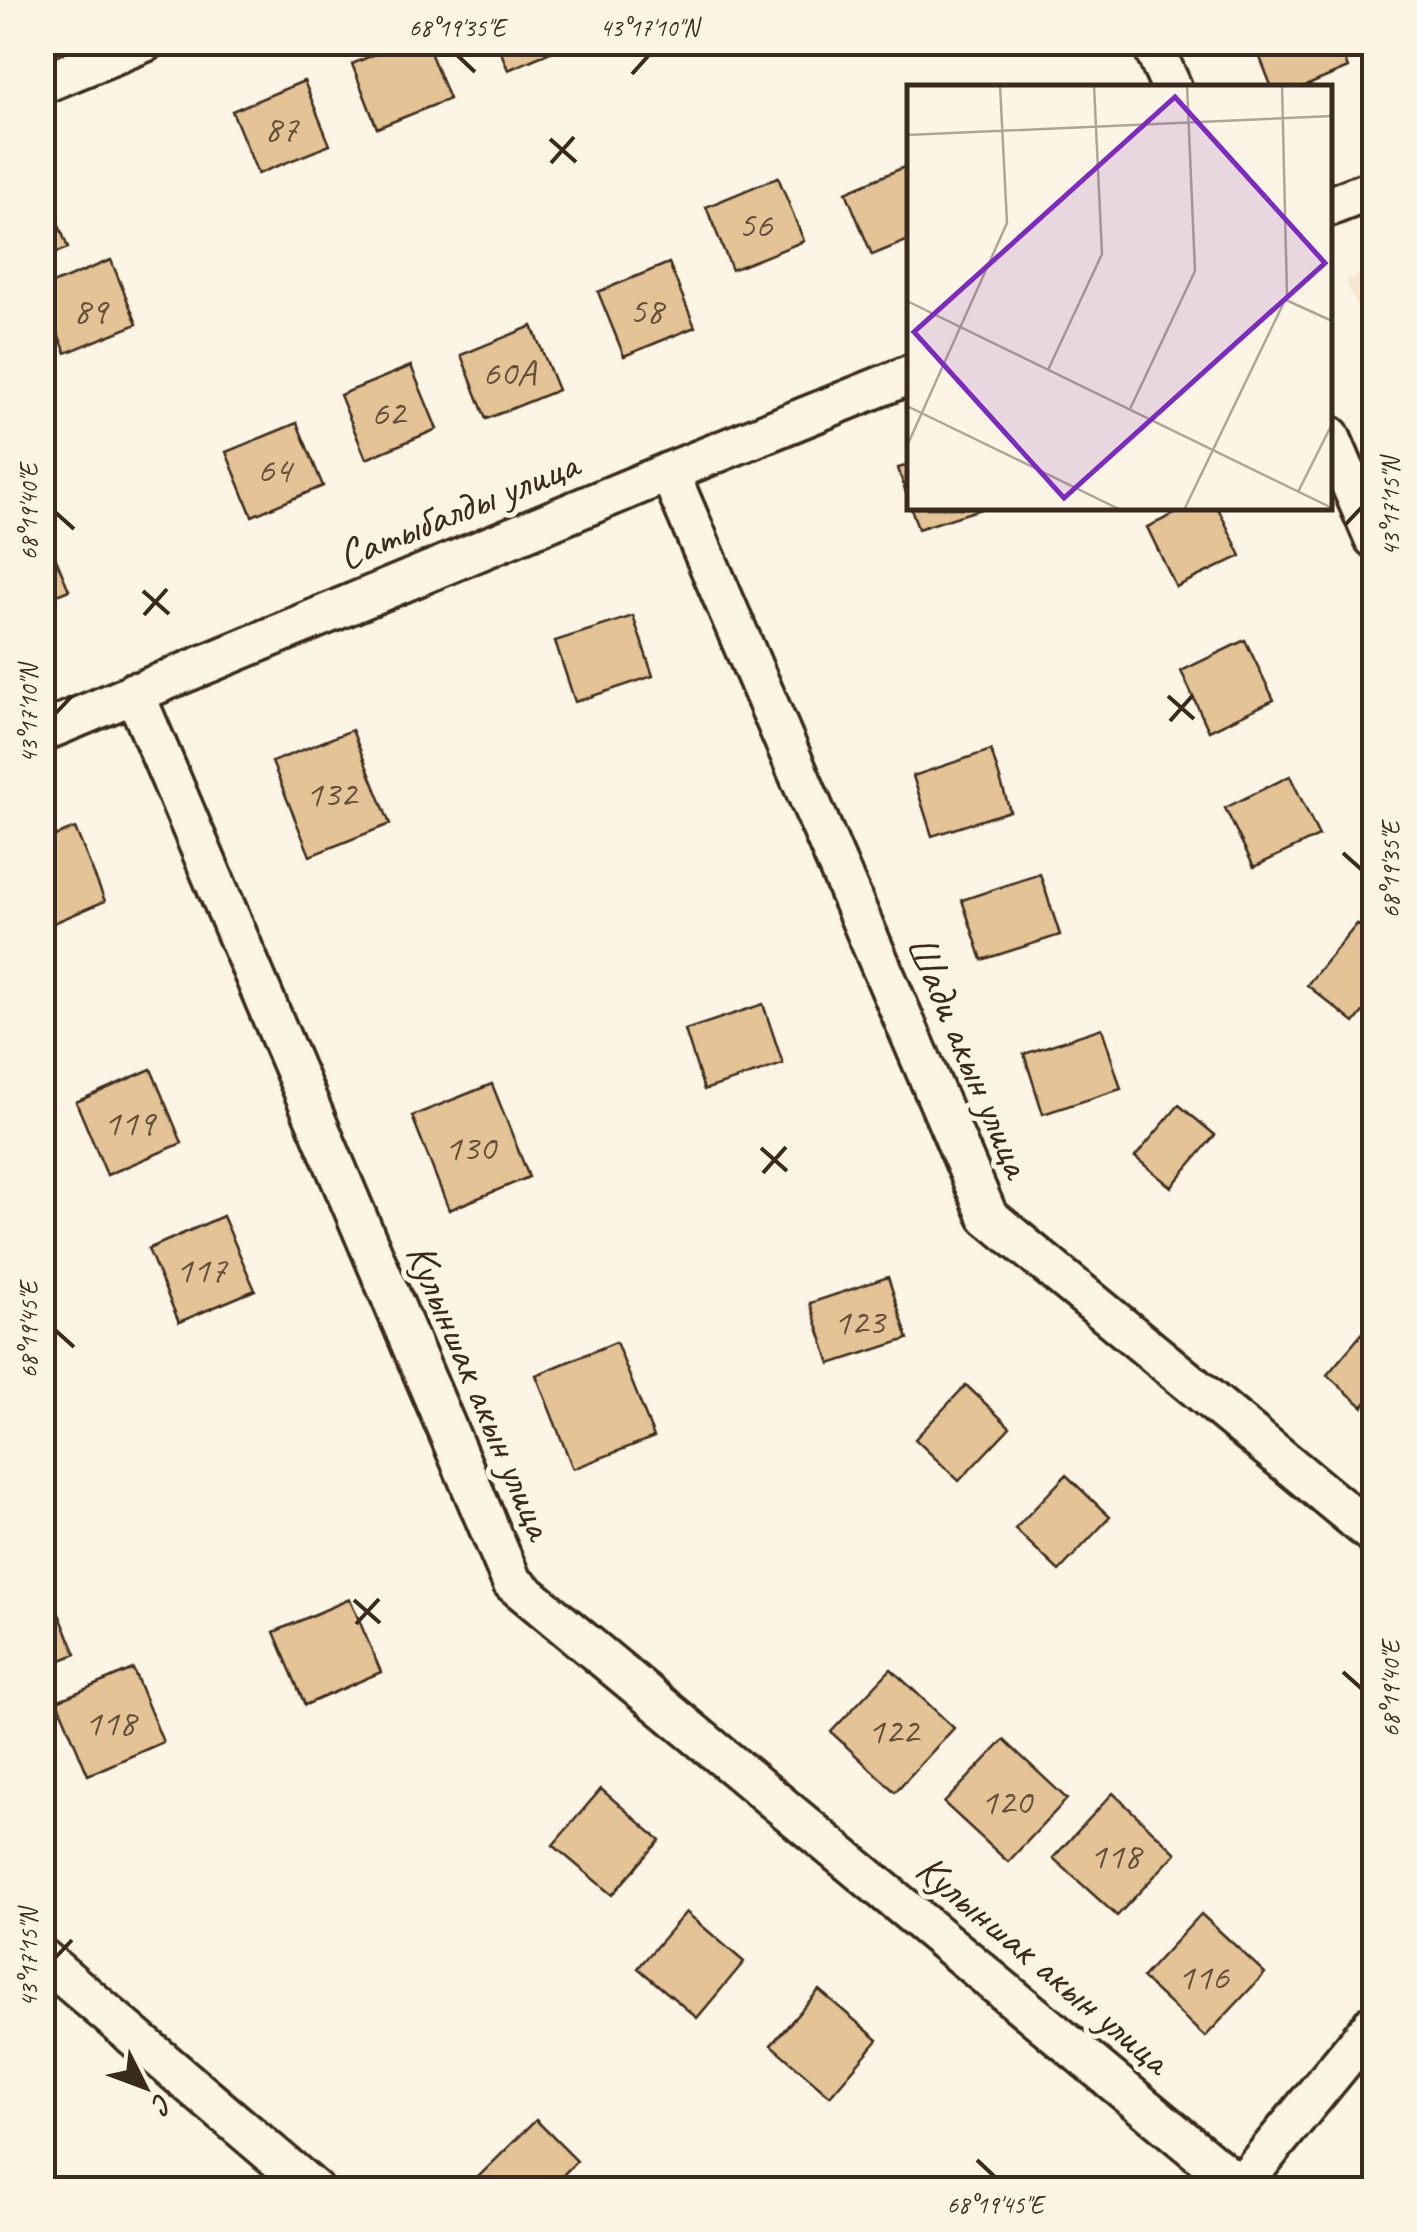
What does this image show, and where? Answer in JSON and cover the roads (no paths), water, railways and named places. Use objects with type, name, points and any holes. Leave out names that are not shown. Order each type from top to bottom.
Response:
[{"type":"street","points":[[42,84],[145,42]]},
{"type":"street","points":[[1152,42],[1171,85]]},
{"type":"street","points":[[1332,205],[1374,188]]},
{"type":"street","name":"Сатыбалды улица","points":[[42,732],[907,376]]},
{"type":"street","points":[[1332,441],[1374,538]]},
{"type":"street","name":"Шади акын улица","points":[[669,472],[988,1216],[1374,1535]]},
{"type":"street","name":"Кулыншак акын улица","points":[[134,692],[512,1582],[1240,2188]]},
{"type":"street","points":[[42,1958],[314,2190]]},
{"type":"street","points":[[1240,2188],[1374,2023]]}]
